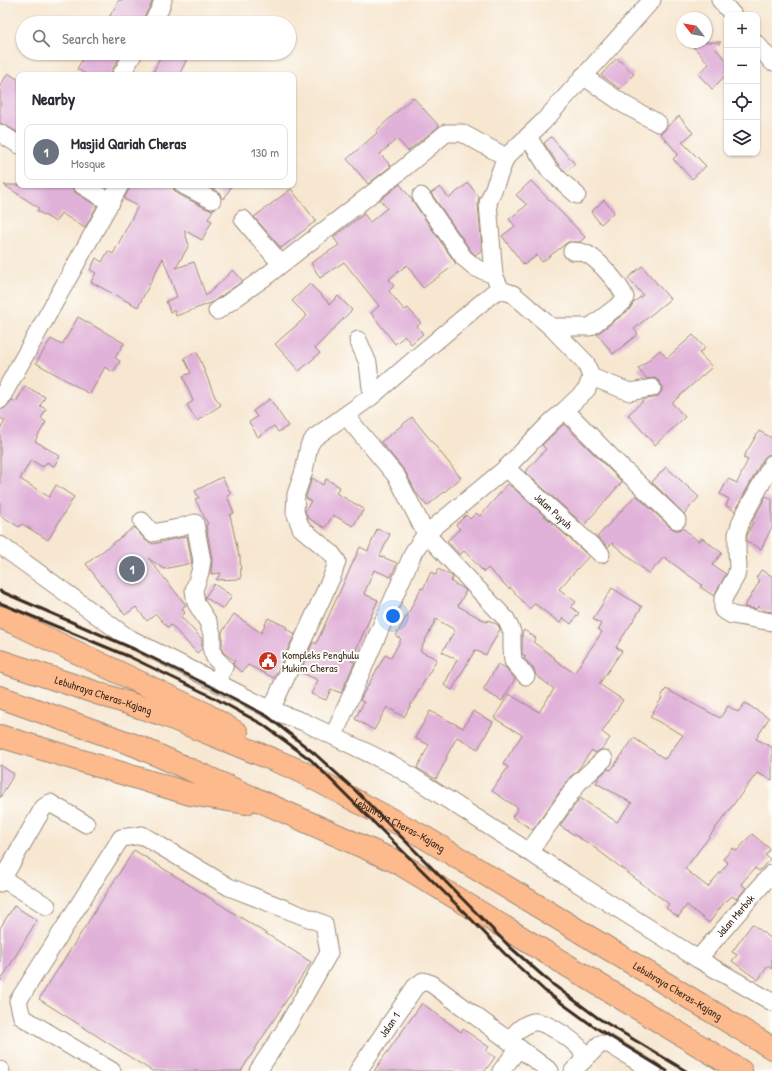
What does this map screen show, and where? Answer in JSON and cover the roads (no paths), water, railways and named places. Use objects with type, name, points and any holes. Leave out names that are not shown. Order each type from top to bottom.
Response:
[{"type":"highway","points":[[0,617],[204,713],[296,769]]},
{"type":"highway","name":"Lebuhraya Cheras–Kajang","points":[[0,661],[164,715],[296,769],[424,837],[772,1048]]},
{"type":"highway","points":[[0,697],[137,746],[397,862],[742,1071]]},
{"type":"highway","points":[[0,736],[190,794],[277,808]]},
{"type":"street","points":[[156,16],[163,0]]},
{"type":"street","points":[[501,290],[494,275],[488,202],[506,157],[543,122],[652,0]]},
{"type":"street","points":[[720,0],[730,12]]},
{"type":"street","points":[[760,48],[772,62]]},
{"type":"street","points":[[123,72],[130,60]]},
{"type":"street","points":[[583,76],[625,105],[658,123]]},
{"type":"street","points":[[0,133],[16,143]]},
{"type":"street","points":[[217,311],[281,264],[398,173],[446,133],[462,133],[506,157]]},
{"type":"street","points":[[528,137],[550,171],[577,195]]},
{"type":"street","points":[[87,188],[111,203]]},
{"type":"street","points":[[0,400],[118,188]]},
{"type":"street","points":[[189,188],[212,200]]},
{"type":"street","points":[[421,196],[464,258],[476,268],[494,275]]},
{"type":"street","points":[[243,219],[281,264]]},
{"type":"street","points":[[551,327],[590,327],[623,302],[625,297],[622,290],[594,258],[584,253],[572,251]]},
{"type":"street","points":[[271,710],[333,574],[336,561],[331,553],[301,528],[295,512],[296,494],[304,470],[309,446],[314,438],[372,396],[493,293],[501,290],[513,294],[551,327],[586,363],[591,377],[587,389],[552,421],[506,468],[426,534],[414,551],[334,735]]},
{"type":"street","points":[[358,340],[368,363],[372,396]]},
{"type":"street","points":[[591,377],[630,392],[652,388]]},
{"type":"street","points":[[565,410],[619,465],[677,520]]},
{"type":"street","points":[[346,416],[397,477],[426,534],[506,619],[512,632],[513,662],[526,676]]},
{"type":"street","points":[[772,464],[742,519],[737,534],[738,567],[736,576],[723,599],[723,610],[732,615],[772,622]]},
{"type":"street","name":"Jalan Puyuh","points":[[506,468],[601,554]]},
{"type":"street","points":[[142,521],[152,533],[195,523],[202,561],[194,590],[196,603],[208,622],[212,634],[212,651],[215,658],[224,667],[216,682]]},
{"type":"street","points":[[0,545],[126,637],[271,710],[334,735],[397,767],[698,959],[772,1002]]},
{"type":"street","points":[[529,852],[578,783],[604,759]]},
{"type":"street","points":[[47,906],[1,881],[43,808],[50,803],[86,824]]},
{"type":"street","points":[[112,1071],[22,1017],[18,1001],[122,838],[142,835],[229,887],[324,924],[329,953],[283,1033],[258,1071]]},
{"type":"street","name":"Jalan Merbok","points":[[698,959],[772,873]]},
{"type":"street","name":"Jalan 1","points":[[358,1071],[415,987],[424,981],[432,984],[514,1044]]},
{"type":"street","points":[[501,1071],[514,1044],[519,1029],[535,1022],[548,1025],[570,1038],[582,1052],[578,1066]]},
{"type":"street","points":[[514,1044],[550,1071]]},
{"type":"street","points":[[578,1066],[600,1044],[609,1044],[653,1071]]},
{"type":"railway","points":[[0,591],[134,649],[267,716],[315,754],[356,791],[510,947],[551,983],[598,1018],[686,1071]]},
{"type":"railway","points":[[0,603],[130,657],[209,695],[262,724],[311,760],[505,954],[545,991],[593,1026],[667,1071]]},
{"type":"place","name":"Masjid Qariah Cheras","points":[[132,569]]},
{"type":"place","name":"Kompleks Penghulu Mukim Cheras","points":[[268,661]]}]
